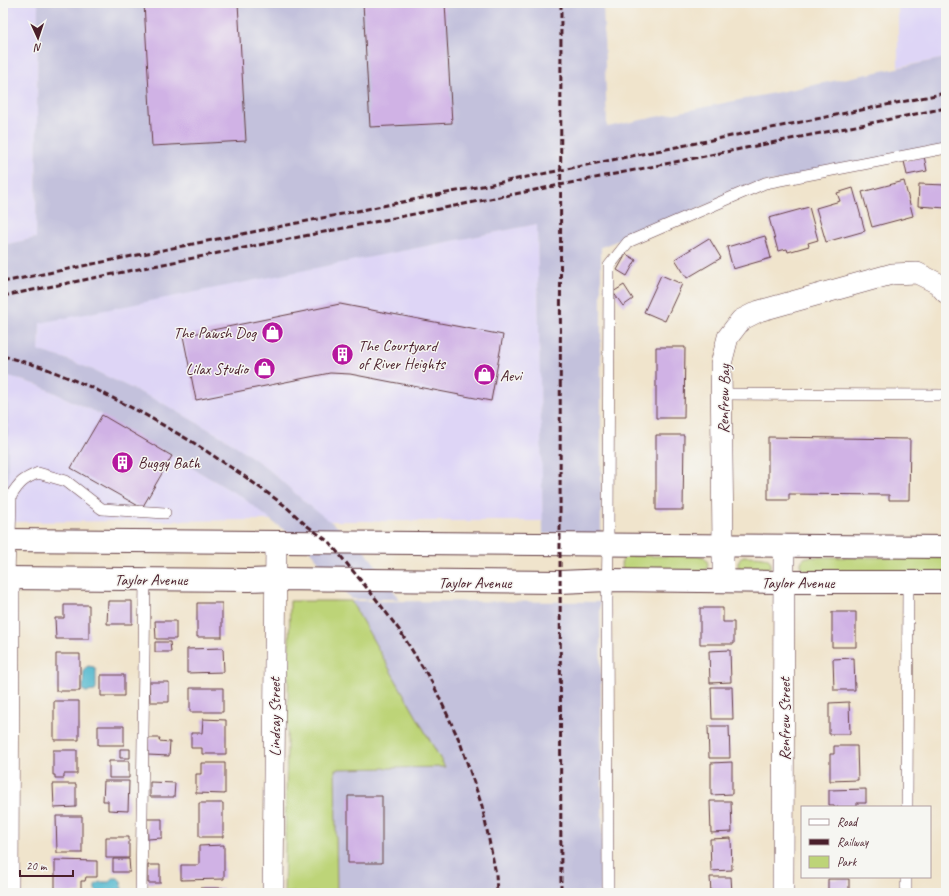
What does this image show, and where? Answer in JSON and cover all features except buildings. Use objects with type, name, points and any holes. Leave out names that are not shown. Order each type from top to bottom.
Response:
[{"type":"main road","points":[[6,540],[946,547]]},
{"type":"main road","name":"Taylor Avenue","points":[[6,578],[560,582],[608,580],[946,582]]},
{"type":"street","name":"Renfrew Bay","points":[[723,581],[721,364],[728,337],[741,320],[759,311],[892,274],[917,273],[937,284],[946,293]]},
{"type":"street","name":"Lindsay Street","points":[[274,893],[276,542]]},
{"type":"street","name":"Renfrew Street","points":[[783,893],[784,545]]},
{"type":"street","points":[[6,578],[8,893]]},
{"type":"lane","points":[[608,893],[609,266],[628,242],[765,183],[946,148]]},
{"type":"lane","points":[[722,394],[946,395]]},
{"type":"lane","points":[[6,578],[6,540],[11,496],[22,481],[38,473],[66,481],[102,509],[165,513]]},
{"type":"lane","points":[[141,893],[145,579]]},
{"type":"lane","points":[[907,806],[908,582]]},
{"type":"lane","points":[[906,878],[906,893]]},
{"type":"shaded area","points":[[3,3],[38,3],[36,238],[3,245]]},
{"type":"shaded area","points":[[38,3],[603,3],[607,127],[946,58],[946,148],[765,183],[601,247],[601,535],[543,534],[537,224],[40,323],[39,351],[63,358],[93,370],[162,403],[229,441],[267,468],[307,504],[358,542],[388,581],[399,599],[351,599],[302,542],[277,525],[242,497],[102,415],[38,385],[8,376],[8,522],[3,522],[3,245],[36,238]]},
{"type":"shaded area","points":[[898,3],[946,3],[946,58],[898,67]]},
{"type":"shaded area","points":[[537,224],[543,521],[328,521],[267,468],[229,441],[162,403],[93,370],[63,358],[39,351],[40,322]]},
{"type":"shaded area","points":[[7,376],[38,385],[102,415],[242,497],[272,520],[8,522]]},
{"type":"shaded area","points":[[351,601],[600,602],[603,893],[337,893],[335,769],[444,767]]},
{"type":"green space","points":[[627,556],[702,556],[706,559],[708,565],[705,571],[625,570],[621,564],[623,559]]},
{"type":"green space","points":[[743,556],[759,556],[767,558],[771,563],[770,567],[766,572],[742,571],[738,564],[739,559]]},
{"type":"green space","points":[[807,557],[946,558],[946,573],[805,571],[801,563],[803,559]]},
{"type":"green space","points":[[290,601],[351,601],[445,767],[335,769],[337,893],[284,893]]},
{"type":"water","points":[[88,666],[94,667],[96,670],[96,689],[95,691],[86,692],[83,689],[84,669]]},
{"type":"water","points":[[113,878],[118,878],[121,881],[122,888],[119,893],[98,893],[95,890],[95,885],[100,882],[109,882]]},
{"type":"railway","points":[[561,3],[561,893]]},
{"type":"railway","points":[[3,282],[946,93]]},
{"type":"railway","points":[[3,296],[946,108]]},
{"type":"railway","points":[[3,356],[42,367],[93,388],[142,413],[194,443],[244,476],[284,505],[306,525],[329,542],[400,631],[433,684],[460,742],[482,806],[496,874],[497,893]]},
{"type":"place","name":"The Pawsh Dog","points":[[272,332]]},
{"type":"place","name":"The Courtyard of River Heights","points":[[343,354]]},
{"type":"place","name":"Lilax Studio","points":[[264,368]]},
{"type":"place","name":"Aevi","points":[[485,375]]},
{"type":"place","name":"Buggy Bath","points":[[122,462]]}]
